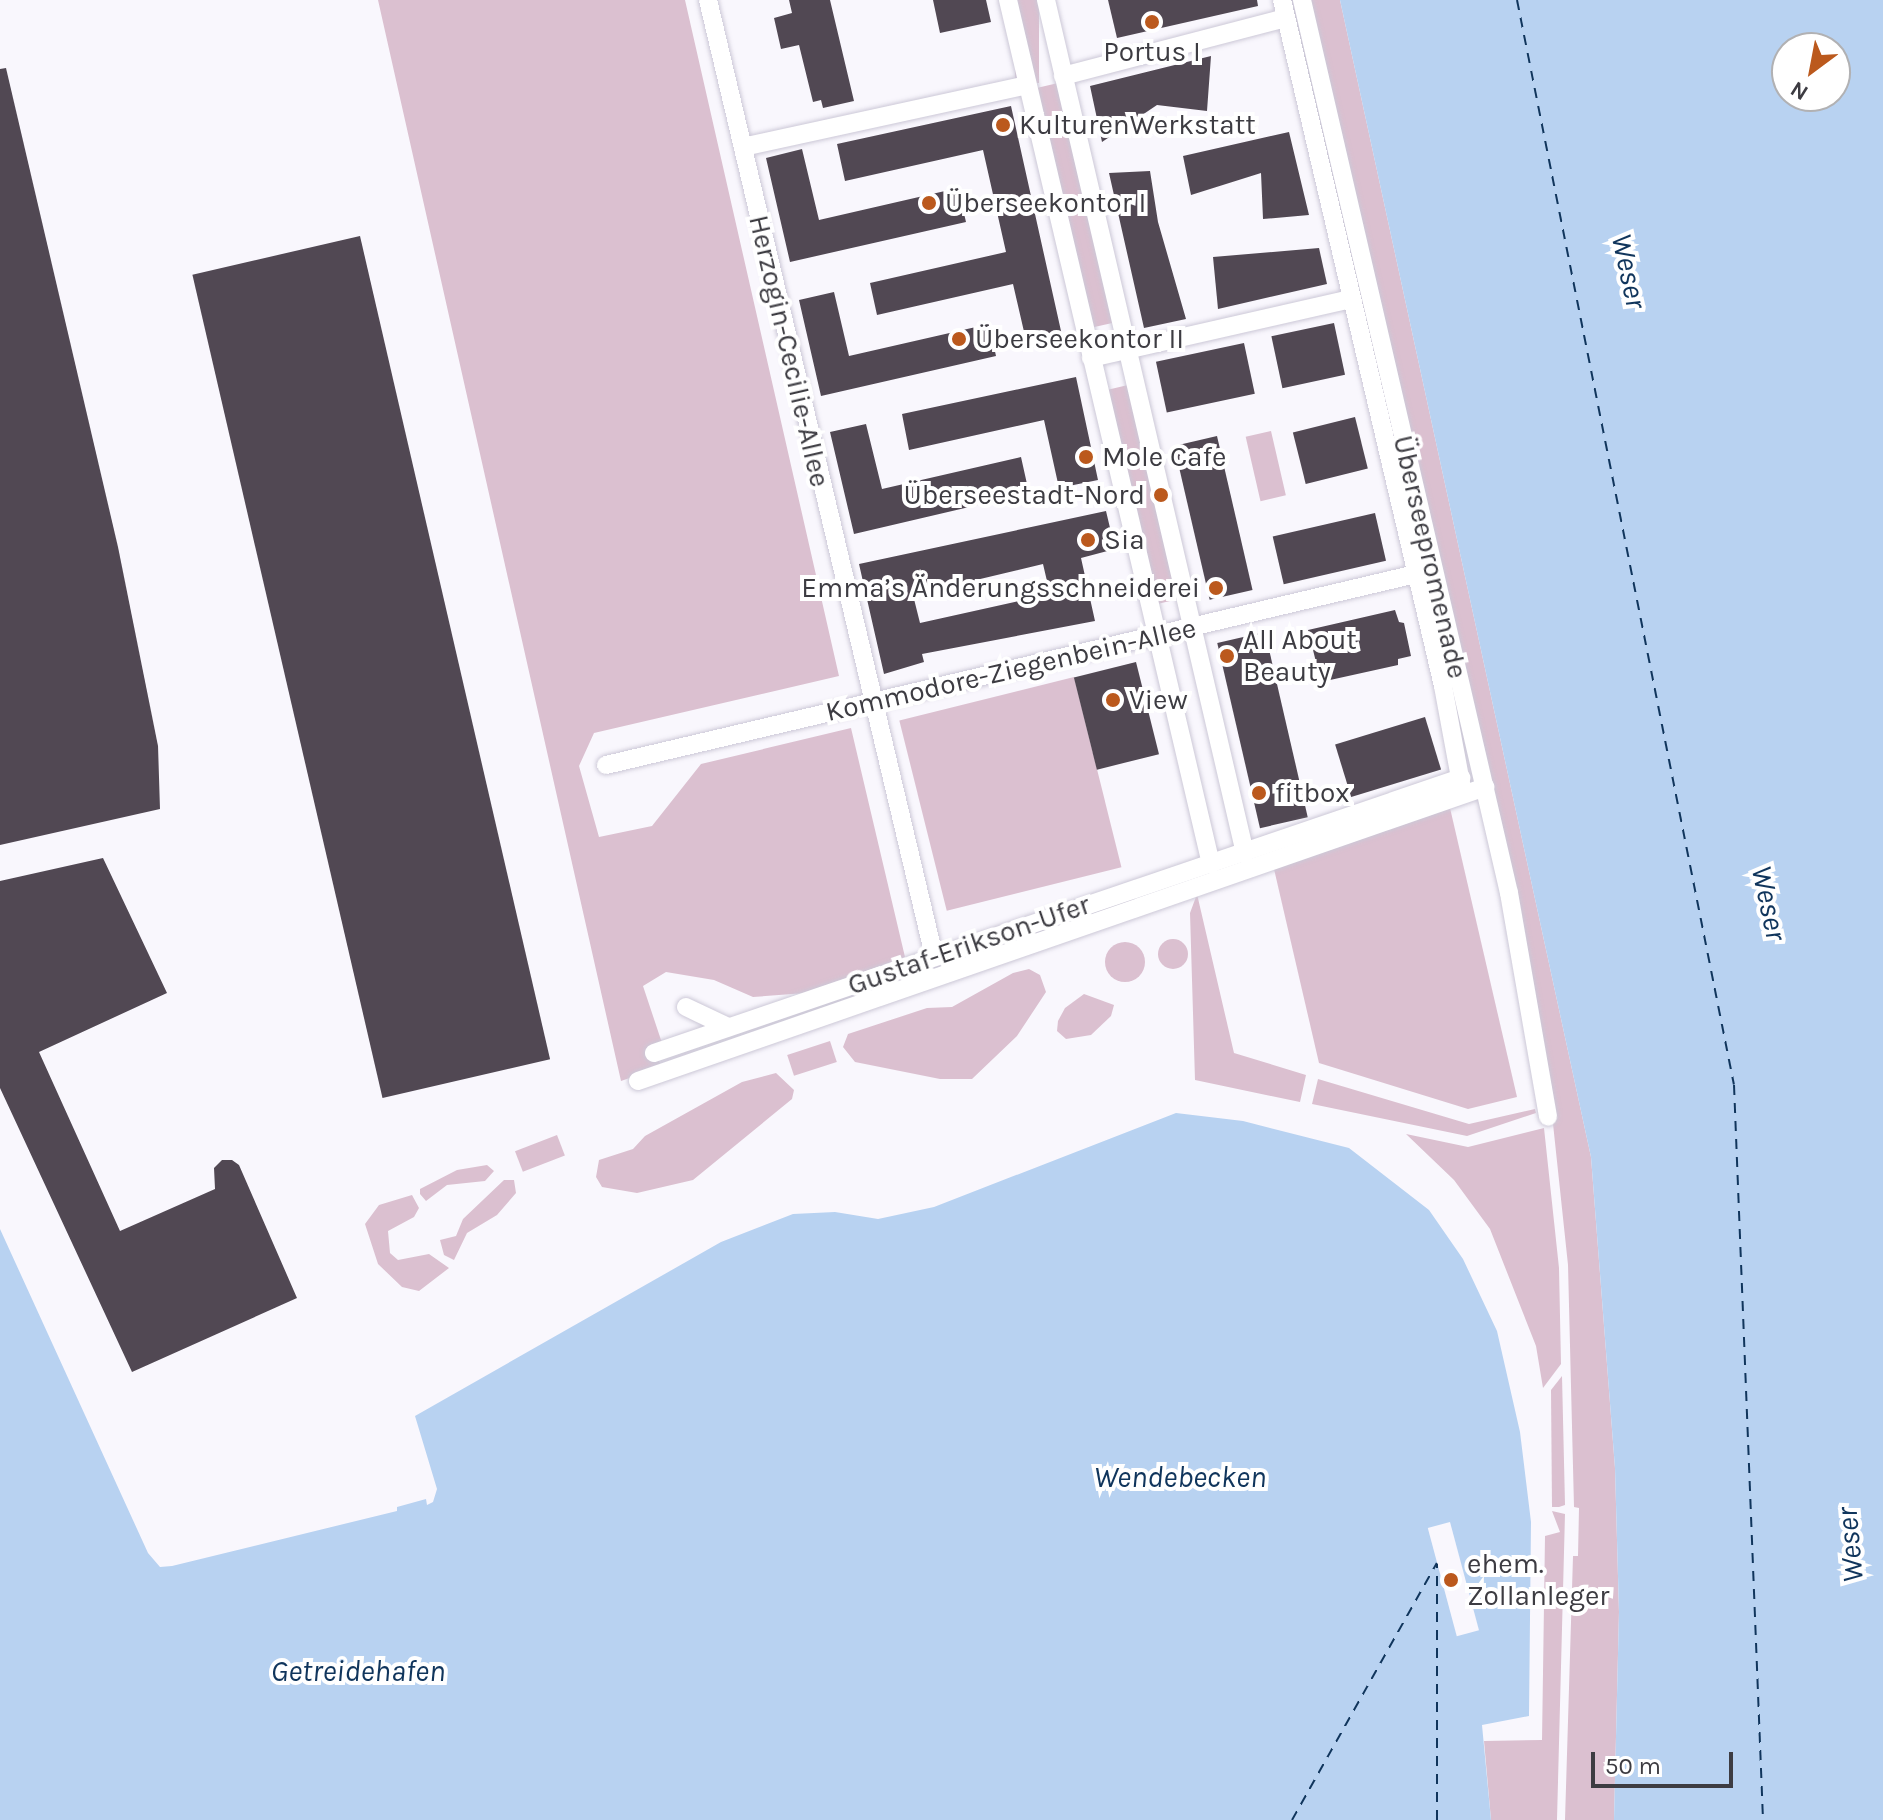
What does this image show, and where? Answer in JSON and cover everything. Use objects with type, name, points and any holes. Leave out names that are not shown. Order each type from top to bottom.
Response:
[{"type":"street","name":"Herzogin-Cecilie-Allee","points":[[708,0],[803,421],[934,956]]},
{"type":"street","points":[[1008,0],[1154,637],[1211,864]]},
{"type":"street","points":[[1046,0],[1245,853]]},
{"type":"street","name":"Überseepromenade","points":[[1302,0],[1485,787],[1548,1117]]},
{"type":"street","points":[[1063,76],[1284,9]]},
{"type":"street","name":"Überseepromenade","points":[[1284,9],[1416,574],[1462,787]]},
{"type":"street","points":[[743,147],[1027,85]]},
{"type":"street","points":[[1091,358],[1351,299]]},
{"type":"street","name":"Kommodore-Ziegenbein-Allee","points":[[606,765],[1416,574]]},
{"type":"street","points":[[638,1081],[1462,787],[1485,787]]},
{"type":"street","name":"Gustaf-Erikson-Ufer","points":[[654,1053],[1211,864],[1462,787]]},
{"type":"street","points":[[686,1007],[728,1027]]},
{"type":"shaded area","points":[[378,0],[685,0],[839,676],[594,733],[579,766],[599,837],[652,826],[701,764],[851,728],[905,957],[806,993],[753,997],[714,980],[666,972],[643,986],[662,1043],[654,1046],[661,1067],[621,1081]]},
{"type":"shaded area","points":[[1015,0],[1039,0],[1039,83],[1015,83]]},
{"type":"shaded area","points":[[1309,0],[1340,0],[1591,1157],[1615,1468],[1619,1612],[1614,1820],[1565,1820],[1573,1556],[1578,1556],[1579,1508],[1574,1507],[1568,1265],[1551,1105]]},
{"type":"shaded area","points":[[1058,83],[1113,323],[1090,328],[1035,88]]},
{"type":"shaded area","points":[[1128,385],[1177,599],[1154,605],[1105,390]]},
{"type":"shaded area","points":[[1271,431],[1286,495],[1261,501],[1246,437]]},
{"type":"shaded area","points":[[1074,677],[1121,867],[947,911],[899,721]]},
{"type":"shaded area","points":[[1450,808],[1517,1097],[1468,1109],[1319,1063],[1274,869]]},
{"type":"shaded area","points":[[1197,894],[1234,1053],[1306,1075],[1300,1102],[1195,1080],[1190,913]]},
{"type":"shaded area","points":[[1173,939],[1184,943],[1188,954],[1184,965],[1173,969],[1162,965],[1158,954],[1162,943]]},
{"type":"shaded area","points":[[1125,942],[1139,948],[1145,962],[1139,976],[1125,982],[1111,976],[1105,962],[1111,948]]},
{"type":"shaded area","points":[[1029,969],[1040,975],[1046,992],[1017,1036],[972,1079],[940,1079],[855,1062],[843,1047],[848,1034],[927,1008],[952,1007],[1013,973]]},
{"type":"shaded area","points":[[1084,994],[1114,1005],[1111,1016],[1091,1035],[1066,1039],[1057,1031],[1058,1021],[1065,1008]]},
{"type":"shaded area","points":[[830,1041],[837,1062],[794,1076],[787,1055]]},
{"type":"shaded area","points":[[776,1073],[794,1090],[792,1099],[693,1180],[637,1193],[602,1187],[596,1177],[599,1160],[633,1149],[645,1136],[742,1082]]},
{"type":"shaded area","points":[[1318,1079],[1469,1124],[1535,1109],[1536,1113],[1467,1136],[1312,1104]]},
{"type":"shaded area","points":[[1544,1128],[1559,1268],[1561,1364],[1543,1388],[1536,1346],[1490,1229],[1454,1180],[1406,1134],[1468,1147]]},
{"type":"shaded area","points":[[557,1135],[565,1156],[523,1172],[515,1151]]},
{"type":"shaded area","points":[[487,1165],[494,1171],[485,1181],[447,1185],[426,1201],[420,1194],[420,1189],[457,1170]]},
{"type":"shaded area","points":[[504,1180],[514,1180],[516,1193],[497,1215],[467,1233],[454,1260],[444,1255],[440,1240],[456,1236],[463,1219]]},
{"type":"shaded area","points":[[412,1195],[419,1208],[414,1217],[388,1231],[390,1253],[398,1260],[429,1254],[449,1268],[419,1291],[402,1287],[378,1264],[365,1224],[379,1205]]},
{"type":"shaded area","points":[[1562,1376],[1565,1505],[1552,1507],[1551,1390]]},
{"type":"shaded area","points":[[1552,1511],[1565,1514],[1557,1820],[1491,1820],[1484,1741],[1542,1740],[1545,1536],[1560,1532]]},
{"type":"water","name":"Weser","points":[[1340,0],[1883,0],[1883,1820],[1614,1820],[1619,1612],[1615,1468],[1591,1157]]},
{"type":"water","name":"Wendebecken","points":[[1176,1113],[1243,1121],[1349,1148],[1429,1210],[1463,1259],[1497,1331],[1520,1432],[1531,1522],[1529,1716],[1482,1725],[1491,1820],[0,1820],[0,1229],[148,1553],[160,1567],[172,1566],[397,1511],[397,1507],[426,1499],[427,1505],[433,1502],[437,1489],[415,1416],[721,1242],[793,1214],[835,1212],[878,1219],[934,1207]]},
{"type":"pier","points":[[1450,1522],[1479,1630],[1457,1636],[1428,1528]]},
{"type":"building","points":[[789,0],[830,0],[854,101],[823,108],[821,100],[813,102],[799,45],[781,49],[774,18],[792,13]]},
{"type":"building","points":[[933,0],[986,0],[991,22],[940,33]]},
{"type":"building","name":"Portus I","points":[[1108,0],[1257,0],[1258,6],[1117,38]]},
{"type":"building","points":[[1211,56],[1207,111],[1157,105],[1102,142],[1090,86]]},
{"type":"building","points":[[6,68],[118,547],[158,746],[160,809],[0,845],[0,69]]},
{"type":"building","points":[[1011,106],[1063,340],[1028,349],[1013,284],[877,315],[870,283],[1006,252],[983,150],[845,181],[837,144]]},
{"type":"building","points":[[1289,132],[1309,215],[1263,219],[1261,173],[1191,195],[1183,156]]},
{"type":"building","name":"Überseekontor I","points":[[802,149],[819,220],[958,188],[966,222],[790,262],[766,158]]},
{"type":"building","points":[[1150,171],[1158,222],[1186,319],[1144,328],[1109,173]]},
{"type":"building","points":[[360,236],[550,1059],[382,1098],[192,275]]},
{"type":"building","points":[[1319,248],[1327,284],[1218,309],[1213,257]]},
{"type":"building","name":"Überseekontor II","points":[[834,292],[849,356],[989,324],[996,356],[821,396],[799,300]]},
{"type":"building","points":[[1334,323],[1345,375],[1282,388],[1271,336]]},
{"type":"building","points":[[1244,343],[1255,394],[1167,413],[1156,362]]},
{"type":"building","points":[[1076,377],[1098,480],[1059,488],[1044,420],[909,450],[902,414]]},
{"type":"building","points":[[1355,417],[1368,468],[1306,484],[1293,432]]},
{"type":"building","points":[[866,424],[882,489],[1021,457],[1029,493],[854,534],[830,432]]},
{"type":"building","points":[[1217,436],[1253,590],[1210,600],[1174,446]]},
{"type":"building","points":[[1106,511],[1115,549],[1081,558],[1095,621],[922,654],[924,662],[884,674],[859,564]],"holes":[[[1043,564],[1050,594],[920,623],[913,595]]]},
{"type":"building","points":[[1375,513],[1386,561],[1284,584],[1273,537]]},
{"type":"building","points":[[1395,610],[1399,622],[1404,623],[1411,656],[1398,659],[1398,665],[1321,682],[1308,630]]},
{"type":"building","points":[[1265,632],[1308,817],[1260,828],[1217,643]]},
{"type":"building","name":"View","points":[[1136,662],[1159,754],[1097,770],[1074,677]]},
{"type":"building","points":[[1425,717],[1441,770],[1351,797],[1335,744]]},
{"type":"building","points":[[103,858],[167,993],[39,1052],[120,1231],[215,1189],[214,1168],[222,1160],[232,1160],[239,1165],[297,1298],[132,1372],[0,1088],[0,881]]},
{"type":"ferry route","points":[[1517,0],[1734,1085],[1763,1820]]},
{"type":"ferry route","points":[[1292,1820],[1437,1563]]},
{"type":"ferry route","points":[[1437,1564],[1437,1820]]},
{"type":"place","name":"Portus I","points":[[1152,22]]},
{"type":"place","name":"KulturenWerkstatt","points":[[1003,125]]},
{"type":"place","name":"Überseekontor I","points":[[929,203]]},
{"type":"place","name":"Überseekontor II","points":[[959,339]]},
{"type":"place","name":"Mole Cafe","points":[[1086,457]]},
{"type":"place","name":"Überseestadt-Nord","points":[[1161,495]]},
{"type":"place","name":"Sia","points":[[1088,540]]},
{"type":"place","name":"Emma’s Änderungsschneiderei","points":[[1216,588]]},
{"type":"place","name":"All About Beauty","points":[[1227,656]]},
{"type":"place","name":"View","points":[[1113,700]]},
{"type":"place","name":"fitbox","points":[[1259,793]]},
{"type":"place","name":"ehem. Zollanleger","points":[[1451,1580]]},
{"type":"water label","name":"Getreidehafen","points":[[358,1671]]}]
